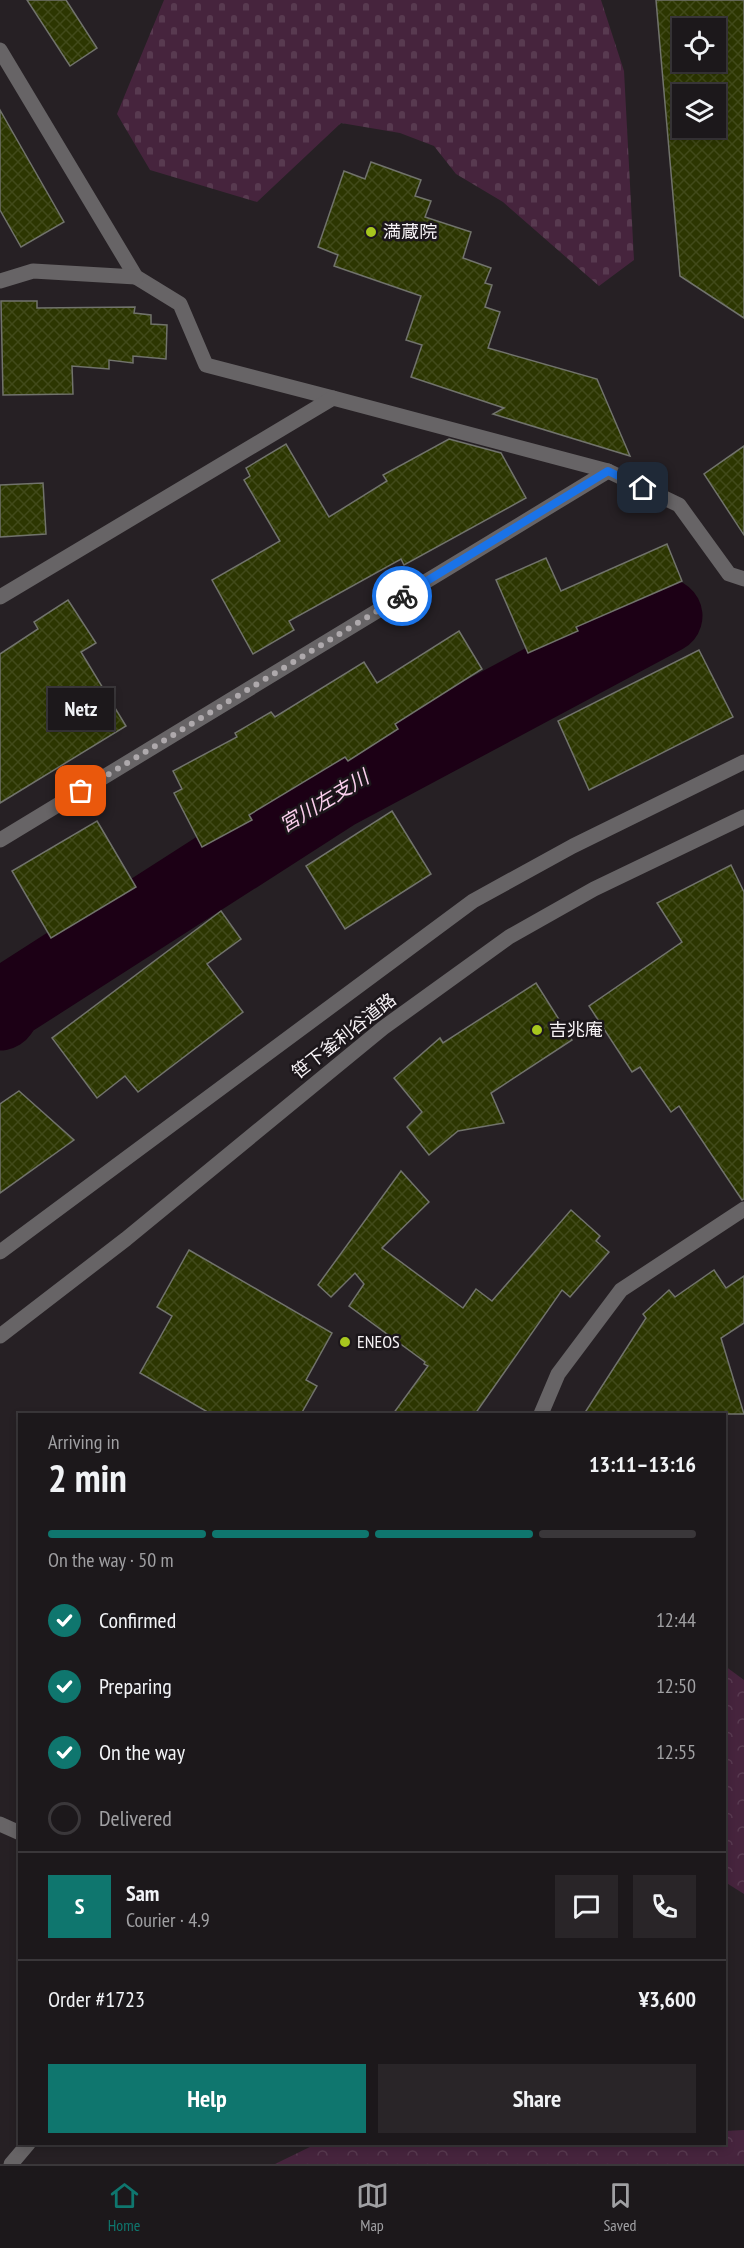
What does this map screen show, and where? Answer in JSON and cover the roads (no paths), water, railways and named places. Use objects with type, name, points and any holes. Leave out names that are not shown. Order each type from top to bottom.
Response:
[{"type":"street","points":[[0,50],[5,70],[136,277],[180,304],[206,365],[608,471],[679,505],[729,574],[744,579]]},
{"type":"street","points":[[0,280],[33,271],[136,277]]},
{"type":"street","points":[[0,597],[333,398]]},
{"type":"street","points":[[0,840],[608,471]]},
{"type":"street","name":"笹下釜利谷道路","points":[[0,1252],[473,902],[573,846],[744,762]]},
{"type":"street","name":"笹下釜利谷道路","points":[[0,1336],[126,1239],[382,1028],[509,938],[594,889],[744,817]]},
{"type":"street","points":[[541,1413],[558,1374],[621,1290],[744,1209]]},
{"type":"street","points":[[0,1824],[18,1832]]},
{"type":"street","points":[[11,2164],[27,2145]]},
{"type":"waterway","name":"宮川左支川","points":[[0,1013],[7,1003],[336,792],[665,616]]},
{"type":"place","name":"満蔵院","points":[[371,232]]},
{"type":"place","name":"Netz","points":[[81,791]]},
{"type":"place","name":"吉兆庵","points":[[537,1030]]},
{"type":"place","name":"ENEOS","points":[[345,1342]]}]
